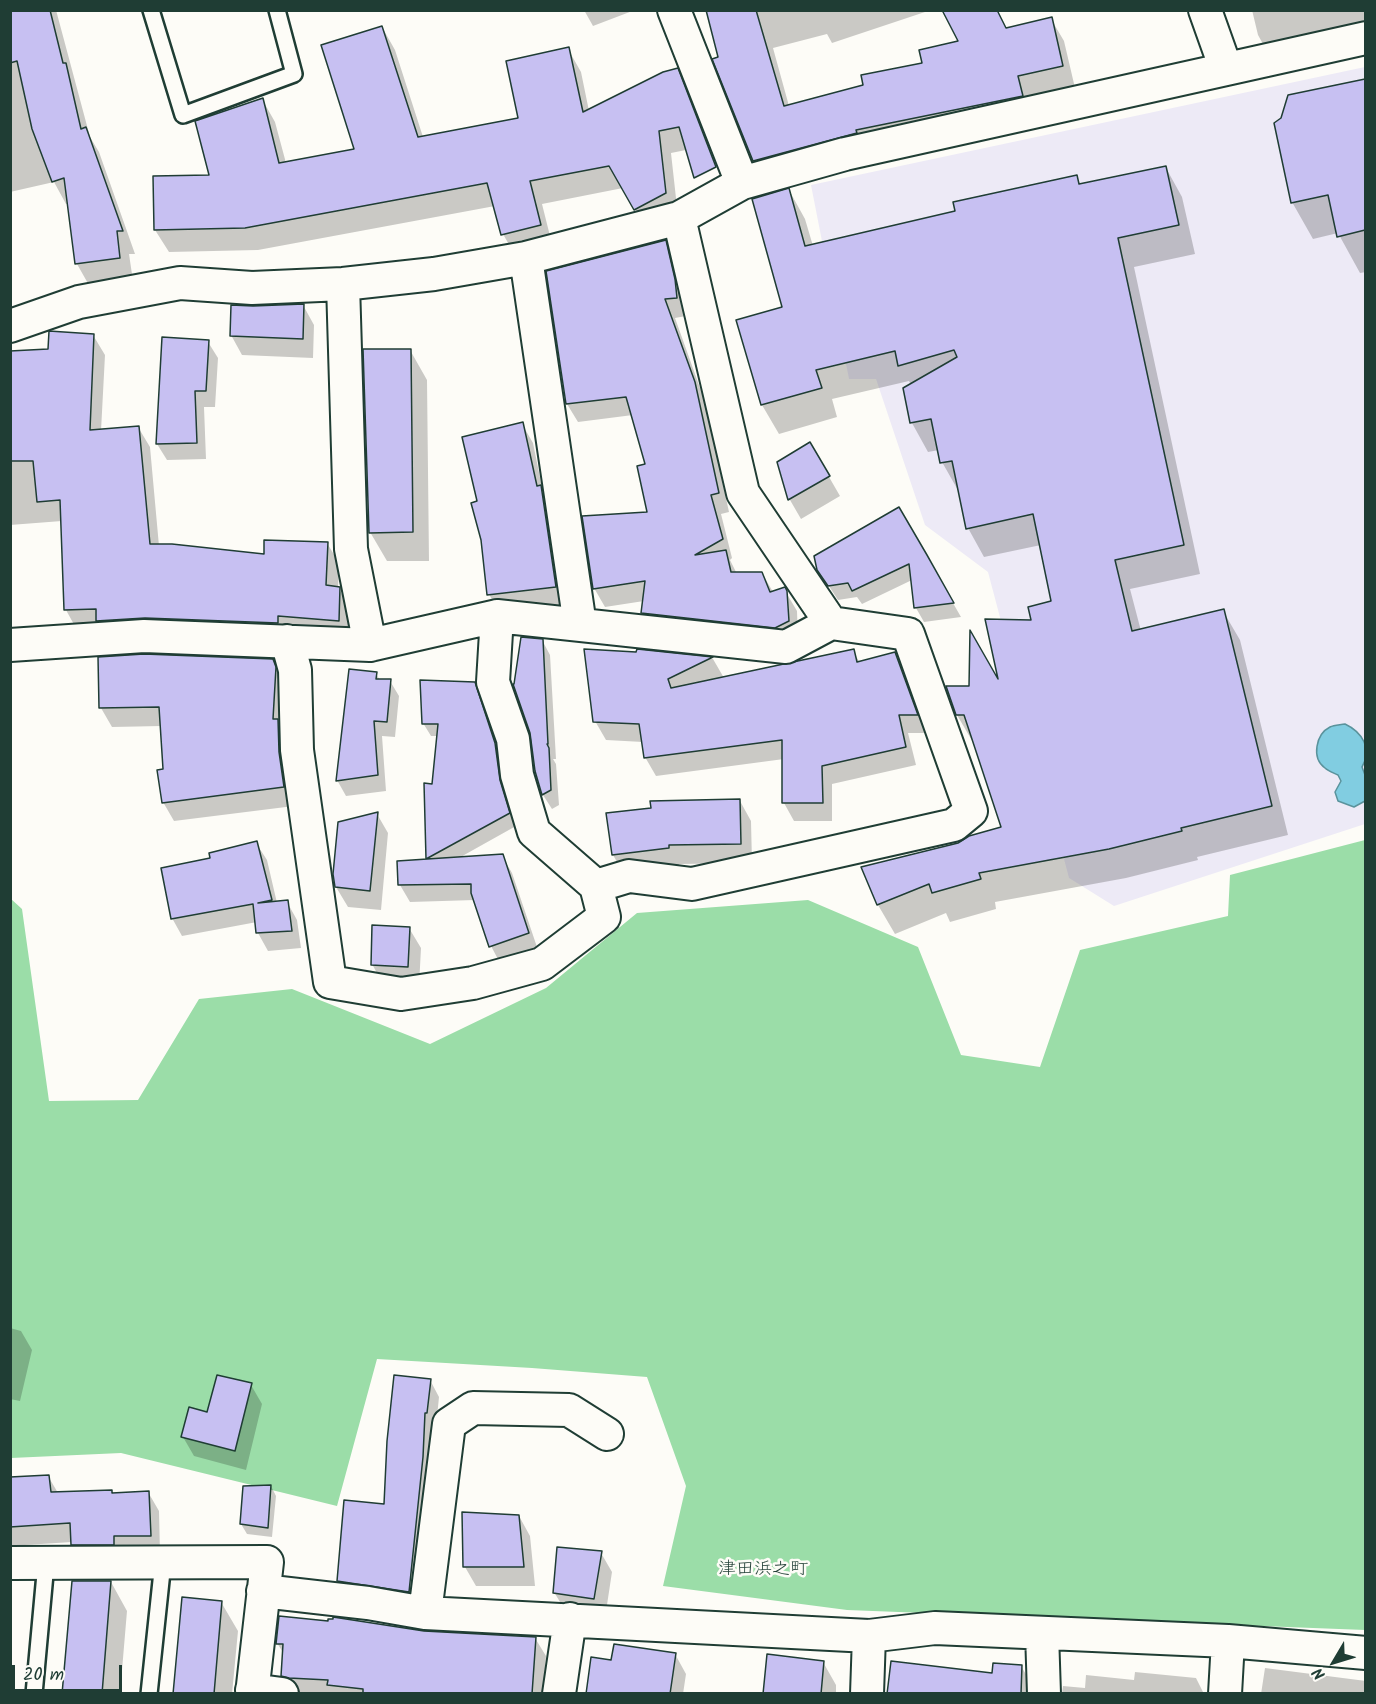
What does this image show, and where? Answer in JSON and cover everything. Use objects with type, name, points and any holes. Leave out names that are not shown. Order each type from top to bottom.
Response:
[{"type":"street","points":[[674,10],[742,183]]},
{"type":"street","points":[[1205,10],[1226,69]]},
{"type":"street","points":[[10,326],[79,302],[180,283],[252,288],[343,284],[434,274],[526,258],[679,218],[742,183],[845,154],[1365,38]]},
{"type":"street","points":[[679,218],[743,493],[831,623]]},
{"type":"street","points":[[526,258],[580,626]]},
{"type":"street","points":[[343,284],[351,549],[370,645]]},
{"type":"street","points":[[10,645],[144,636],[370,645],[497,616],[786,647],[831,623],[909,634],[971,811],[954,825],[692,884],[629,876],[596,886]]},
{"type":"street","points":[[287,641],[295,670],[297,750],[330,982],[401,994],[473,983],[542,964],[604,917],[596,886],[534,832],[517,775],[513,739],[493,682],[497,616]]},
{"type":"street","points":[[425,1612],[449,1424],[473,1408],[569,1410],[607,1434]]},
{"type":"street","points":[[10,1563],[267,1562],[263,1591],[262,1692]]},
{"type":"street","points":[[263,1591],[425,1612],[869,1636],[935,1628],[1228,1641],[1365,1653]]},
{"type":"street","points":[[559,1694],[570,1619]]},
{"type":"street","points":[[1042,1633],[1044,1694]]},
{"type":"street","points":[[867,1694],[869,1636]]},
{"type":"street","points":[[1225,1694],[1228,1641]]},
{"type":"lane","points":[[151,10],[183,115],[294,74],[277,10]]},
{"type":"lane","points":[[149,1694],[163,1562]]},
{"type":"lane","points":[[34,1694],[46,1563]]},
{"type":"shaded area","points":[[1365,67],[1365,824],[1114,906],[1069,878],[988,572],[925,525],[876,379],[849,379],[811,185]]},
{"type":"green space","points":[[1365,840],[1365,1630],[847,1610],[663,1586],[686,1486],[647,1377],[377,1359],[337,1506],[121,1453],[11,1458],[10,898],[22,909],[49,1101],[138,1100],[199,999],[292,989],[430,1044],[546,988],[637,913],[808,900],[918,947],[961,1055],[1040,1067],[1080,950],[1228,916],[1230,875]]},
{"type":"water","points":[[1345,724],[1361,736],[1366,748],[1362,767],[1365,775],[1365,801],[1354,807],[1338,801],[1335,792],[1341,781],[1338,775],[1321,764],[1317,752],[1319,740],[1325,730],[1332,726]]},
{"type":"building","points":[[10,10],[50,10],[63,63],[66,63],[81,129],[86,127],[123,231],[117,231],[120,258],[75,264],[64,178],[52,182],[32,129],[17,61],[10,63]]},
{"type":"building","points":[[706,10],[756,10],[784,106],[863,85],[861,75],[922,63],[919,50],[958,41],[942,10],[997,10],[1006,28],[1052,17],[1063,66],[1018,76],[1023,96],[856,130],[857,133],[753,161],[712,59],[718,57]]},
{"type":"building","points":[[382,26],[418,137],[518,118],[506,61],[569,47],[583,112],[663,72],[678,68],[716,167],[694,178],[679,127],[659,131],[666,193],[634,210],[609,166],[530,181],[541,225],[501,235],[487,183],[245,228],[154,230],[153,176],[209,175],[195,121],[263,98],[279,163],[354,149],[321,45]]},
{"type":"building","points":[[1365,79],[1365,230],[1337,237],[1328,195],[1291,203],[1274,123],[1281,118],[1288,95]]},
{"type":"building","points":[[1166,166],[1179,225],[1118,238],[1184,545],[1115,560],[1132,631],[1224,609],[1272,806],[1181,828],[1182,831],[1109,849],[979,873],[981,879],[932,893],[929,884],[877,905],[861,867],[958,843],[969,836],[1001,827],[964,715],[956,715],[946,686],[969,686],[970,630],[998,679],[985,619],[1031,620],[1028,607],[1051,601],[1033,514],[966,529],[952,461],[940,463],[931,419],[910,423],[903,388],[957,357],[954,350],[898,366],[895,351],[816,370],[822,388],[761,405],[736,320],[782,307],[752,199],[789,188],[805,246],[955,211],[953,202],[1077,175],[1079,184]]},
{"type":"building","points":[[666,240],[677,298],[665,299],[695,382],[719,493],[711,495],[723,539],[695,555],[726,550],[731,572],[762,572],[770,592],[785,587],[789,621],[775,628],[641,613],[645,581],[593,589],[582,516],[647,512],[637,466],[645,464],[626,397],[566,404],[546,271]]},
{"type":"building","points":[[304,304],[303,339],[230,336],[231,305]]},
{"type":"building","points":[[49,331],[94,334],[90,430],[139,426],[150,544],[172,544],[264,554],[264,540],[328,542],[326,585],[340,587],[339,621],[278,616],[278,623],[145,618],[96,621],[96,609],[64,610],[60,500],[37,502],[33,461],[10,461],[10,351],[48,349]]},
{"type":"building","points":[[162,337],[209,340],[206,391],[195,391],[197,443],[156,444]]},
{"type":"building","points":[[363,349],[411,349],[413,532],[369,533]]},
{"type":"building","points":[[523,422],[537,486],[541,485],[556,587],[487,595],[481,540],[471,503],[477,501],[462,437]]},
{"type":"building","points":[[810,442],[830,476],[788,500],[777,462]]},
{"type":"building","points":[[899,507],[954,603],[914,608],[909,564],[852,591],[848,583],[828,586],[817,570],[814,556]]},
{"type":"building","points":[[521,637],[543,639],[551,790],[542,795],[535,771],[530,733],[513,684]]},
{"type":"building","points":[[584,649],[636,652],[637,649],[713,657],[668,679],[671,688],[854,649],[857,662],[895,652],[918,715],[899,715],[906,747],[822,766],[823,803],[782,803],[782,740],[644,758],[639,724],[593,722]]},
{"type":"building","points":[[144,654],[273,659],[276,667],[273,719],[278,719],[279,752],[284,787],[162,803],[157,770],[163,769],[159,707],[99,708],[98,657]]},
{"type":"building","points":[[349,669],[377,672],[376,679],[391,679],[387,722],[374,721],[378,775],[336,781]]},
{"type":"building","points":[[420,680],[475,682],[495,743],[500,780],[510,813],[426,859],[424,783],[432,784],[438,724],[422,724]]},
{"type":"building","points":[[740,799],[741,844],[669,845],[669,848],[612,855],[606,813],[651,808],[650,801]]},
{"type":"building","points":[[378,812],[370,891],[335,887],[333,874],[338,822]]},
{"type":"building","points":[[257,841],[272,900],[258,903],[288,900],[292,931],[256,933],[253,904],[171,919],[161,868],[210,858],[209,853]]},
{"type":"building","points":[[503,854],[529,933],[489,947],[471,893],[471,884],[398,885],[397,861]]},
{"type":"building","points":[[372,925],[410,927],[408,967],[371,965]]},
{"type":"building","points":[[217,1375],[252,1383],[235,1451],[181,1437],[189,1407],[207,1412]]},
{"type":"building","points":[[394,1375],[431,1379],[427,1413],[425,1413],[423,1457],[409,1592],[337,1581],[344,1500],[384,1504],[387,1441]]},
{"type":"building","points":[[49,1475],[51,1492],[149,1491],[151,1536],[114,1536],[114,1545],[71,1545],[70,1523],[10,1527],[10,1477]]},
{"type":"building","points":[[271,1485],[268,1528],[240,1524],[243,1486]]},
{"type":"building","points":[[462,1512],[519,1515],[524,1567],[463,1567]]},
{"type":"building","points":[[557,1547],[602,1551],[594,1599],[553,1593]]},
{"type":"building","points":[[72,1581],[111,1581],[102,1694],[62,1694]]},
{"type":"building","points":[[182,1597],[222,1601],[214,1694],[173,1694]]},
{"type":"building","points":[[279,1616],[328,1621],[333,1617],[424,1631],[536,1637],[532,1694],[363,1694],[363,1689],[327,1685],[328,1680],[281,1676],[283,1644],[276,1644]]},
{"type":"building","points":[[614,1644],[676,1653],[670,1694],[586,1694],[591,1657],[611,1660]]},
{"type":"building","points":[[767,1654],[824,1661],[821,1694],[763,1694]]},
{"type":"building","points":[[891,1661],[992,1673],[993,1663],[1022,1665],[1021,1694],[887,1694]]},
{"type":"district","name":"津田浜之町","points":[[763,1571]]}]
